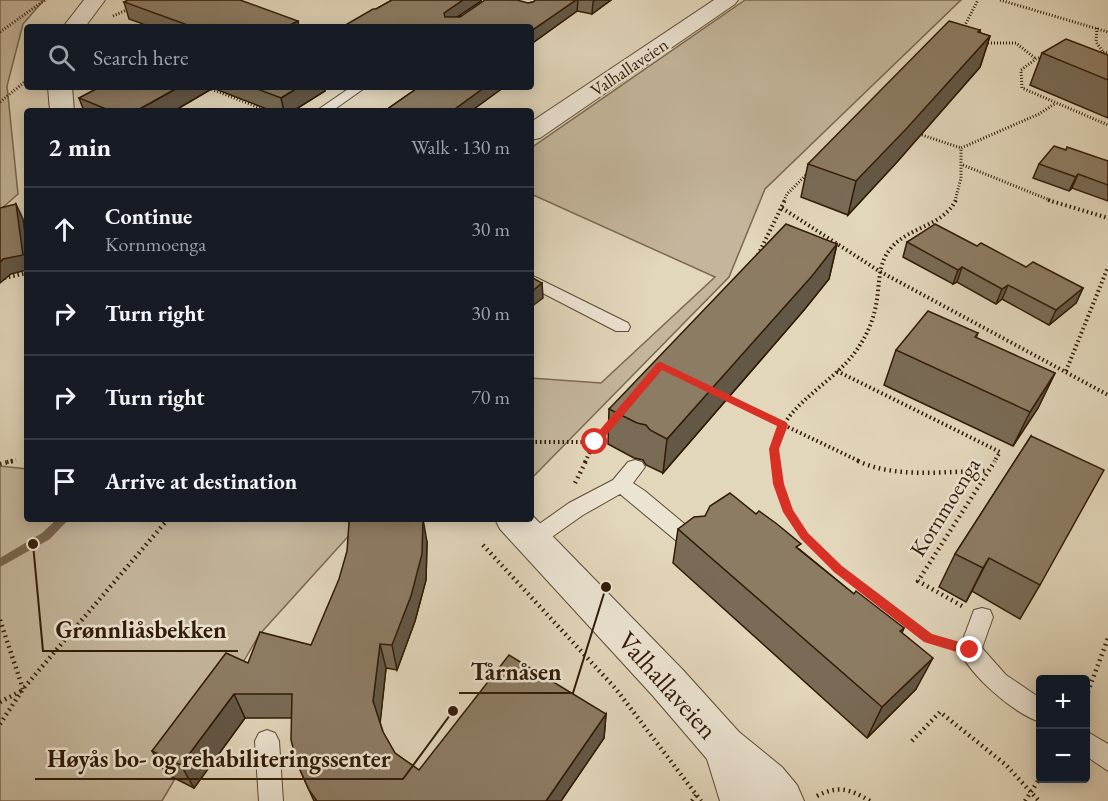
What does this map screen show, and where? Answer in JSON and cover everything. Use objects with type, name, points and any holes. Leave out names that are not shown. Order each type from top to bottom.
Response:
[{"type":"street","points":[[76,24],[95,0]]},
{"type":"street","name":"Valhallaveien","points":[[534,131],[728,0]]},
{"type":"street","points":[[60,90],[62,108]]},
{"type":"street","name":"Valhallaveien","points":[[522,529],[676,692],[724,747],[766,783],[780,801]]},
{"type":"street","name":"Valhallaveien","points":[[724,747],[743,801]]},
{"type":"lane","points":[[328,108],[355,90]]},
{"type":"lane","points":[[534,282],[622,327]]},
{"type":"lane","points":[[522,529],[576,509],[620,484],[635,466]]},
{"type":"lane","points":[[620,484],[638,496],[692,542]]},
{"type":"lane","points":[[982,617],[970,650],[998,682],[1036,708]]},
{"type":"lane","points":[[267,741],[271,801]]},
{"type":"lane","points":[[1090,745],[1108,759]]},
{"type":"path","points":[[0,32],[45,0]]},
{"type":"path","points":[[960,37],[968,15],[978,0]]},
{"type":"path","points":[[1000,0],[1108,32]]},
{"type":"path","points":[[112,16],[139,4]]},
{"type":"path","points":[[1097,28],[1093,37],[1103,53]]},
{"type":"path","points":[[976,44],[1016,43],[1036,59]]},
{"type":"path","points":[[1095,52],[1108,54]]},
{"type":"path","points":[[1052,54],[1036,59],[1021,70],[1022,87],[1108,125]]},
{"type":"path","points":[[0,102],[24,82]]},
{"type":"path","points":[[214,90],[260,108]]},
{"type":"path","points":[[918,133],[961,148],[1023,122],[1056,103]]},
{"type":"path","points":[[961,148],[962,183],[950,210],[940,220],[904,237],[891,248],[879,271],[878,298],[870,329],[856,354],[783,425],[774,449],[779,484],[788,512],[805,536],[838,569],[928,638],[970,650]]},
{"type":"path","points":[[963,165],[1054,202],[1108,218]]},
{"type":"path","points":[[757,256],[787,194],[810,170]]},
{"type":"path","points":[[782,208],[879,271],[1108,395]]},
{"type":"path","points":[[1066,371],[1108,267]]},
{"type":"path","points":[[0,279],[24,274]]},
{"type":"path","name":"Kornmoenga","points":[[837,371],[1000,452],[918,581],[982,617]]},
{"type":"path","points":[[722,395],[871,467],[902,472],[988,471]]},
{"type":"path","points":[[576,509],[570,491],[595,442],[617,416]]},
{"type":"path","points":[[534,442],[595,442]]},
{"type":"path","points":[[0,464],[16,460]]},
{"type":"path","points":[[0,724],[23,689],[165,522]]},
{"type":"path","points":[[483,545],[616,689],[701,801]]},
{"type":"path","points":[[0,620],[23,689]]},
{"type":"path","points":[[1090,686],[1108,638]]},
{"type":"path","points":[[0,702],[23,689]]},
{"type":"path","points":[[912,741],[940,712],[985,748],[1032,791],[1039,801]]},
{"type":"path","points":[[1025,801],[1038,783]]},
{"type":"path","points":[[808,801],[836,786],[852,790],[870,801]]},
{"type":"path","points":[[692,801],[697,794]]},
{"type":"shaded area","points":[[0,0],[44,0],[23,24],[7,86],[18,194],[0,210]]},
{"type":"shaded area","points":[[745,0],[961,0],[765,189],[729,277],[534,476],[534,378],[601,383],[715,277],[534,195],[534,146]]},
{"type":"shaded area","points":[[0,466],[24,469],[24,522],[361,522],[259,635],[162,801],[0,801]]},
{"type":"building","points":[[128,0],[240,0],[298,21],[292,24],[185,24],[124,2]]},
{"type":"building","points":[[392,0],[463,0],[444,13],[445,17],[460,17],[485,0],[517,0],[528,3],[536,0],[576,0],[534,29],[534,24],[347,24]]},
{"type":"building","points":[[949,21],[980,30],[978,32],[990,36],[856,181],[808,164]]},
{"type":"building","points":[[1066,39],[1108,55],[1108,80],[1042,53]]},
{"type":"building","points":[[94,90],[174,90],[141,108],[104,108],[79,98]]},
{"type":"building","points":[[260,90],[294,90],[281,98]]},
{"type":"building","points":[[415,90],[481,90],[456,108],[389,108]]},
{"type":"building","points":[[1054,146],[1066,150],[1067,147],[1108,161],[1108,185],[1039,164]]},
{"type":"building","points":[[16,204],[23,255],[3,259],[0,262],[0,208]]},
{"type":"building","points":[[786,224],[837,244],[812,276],[667,439],[650,430],[646,425],[609,409]]},
{"type":"building","points":[[935,224],[977,246],[981,243],[1026,267],[1033,262],[1083,288],[1056,310],[1008,285],[1002,289],[962,267],[958,270],[907,242]]},
{"type":"building","points":[[534,279],[542,283],[534,290]]},
{"type":"building","points":[[928,311],[978,333],[975,337],[1055,373],[1030,412],[896,350]]},
{"type":"building","points":[[1031,436],[1104,470],[1040,585],[989,558],[983,568],[955,554]]},
{"type":"building","points":[[730,493],[756,514],[759,511],[777,524],[801,544],[796,547],[854,594],[856,591],[904,628],[900,631],[933,658],[882,707],[678,529],[694,517],[705,516],[710,506]]},
{"type":"building","points":[[423,522],[422,554],[411,596],[392,645],[380,644],[373,701],[383,732],[395,753],[419,770],[509,655],[606,714],[546,801],[317,801],[309,790],[297,763],[291,740],[292,694],[234,694],[181,765],[152,751],[226,653],[248,663],[260,632],[311,645],[339,579],[347,551],[349,523]]},
{"type":"waterway","points":[[0,563],[46,536],[61,522]]},
{"type":"place","name":"Grønnliåsbekken","points":[[33,544]]},
{"type":"place","name":"Tårnåsen","points":[[606,587]]},
{"type":"place","name":"Høyås bo- og rehabiliteringssenter","points":[[453,711]]},
{"type":"route","points":[[595,442],[661,366],[783,425],[774,449],[779,484],[788,512],[805,536],[838,569],[928,638],[970,650]]}]
